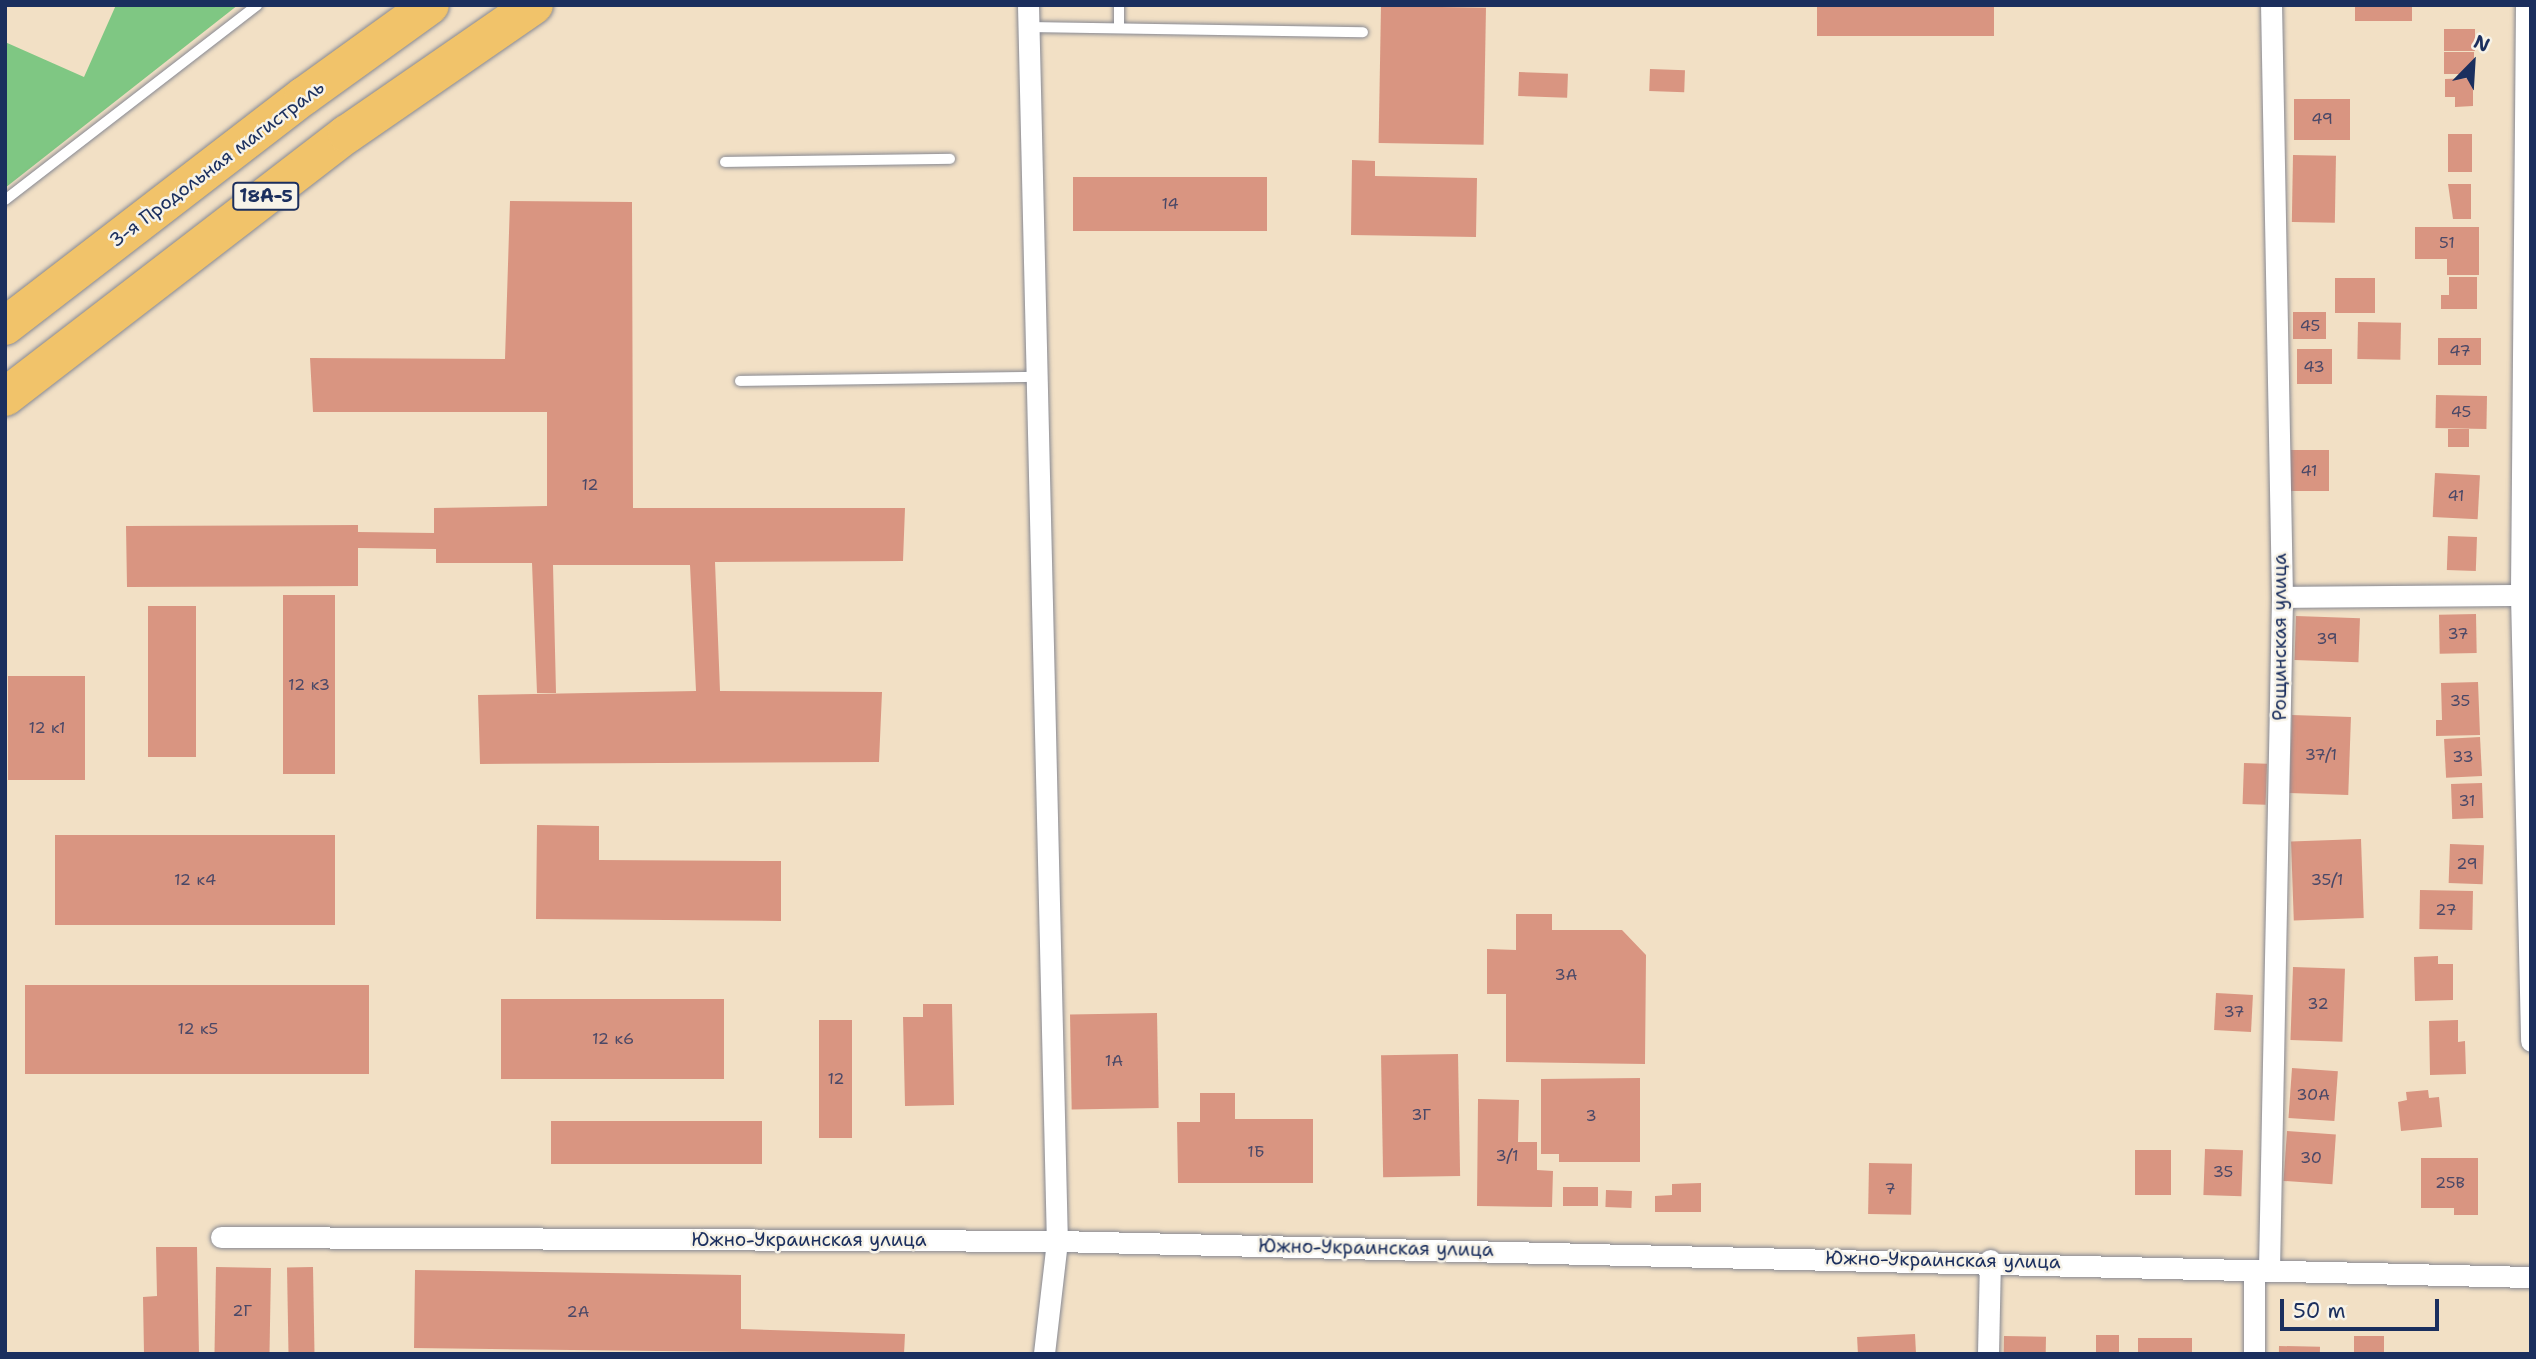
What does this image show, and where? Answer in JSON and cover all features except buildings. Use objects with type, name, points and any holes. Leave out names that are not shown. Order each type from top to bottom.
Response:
[{"type":"highway","name":"3-я Продольная магистраль","points":[[5,326],[304,96],[430,5]]},
{"type":"highway","name":"18А-5","points":[[5,397],[347,134],[534,5]]},
{"type":"street","name":"Рощинская улица","points":[[2254,1354],[2261,1269],[2282,597],[2271,5]]},
{"type":"street","points":[[2526,5],[2526,595],[2531,1041]]},
{"type":"street","points":[[1028,16],[1057,1241],[1044,1354]]},
{"type":"street","points":[[2282,597],[2526,595]]},
{"type":"street","name":"Южно-Украинская улица","points":[[221,1237],[1057,1241],[1990,1260],[2531,1277]]},
{"type":"street","points":[[1988,1354],[1990,1260]]},
{"type":"lane","points":[[5,200],[257,5]]},
{"type":"lane","points":[[1119,5],[1119,28]]},
{"type":"lane","points":[[1028,16],[1119,28],[1363,32]]},
{"type":"lane","points":[[725,162],[950,159]]},
{"type":"lane","points":[[740,381],[1037,377]]},
{"type":"green space","points":[[116,5],[238,5],[5,188],[5,42],[84,77]]}]
